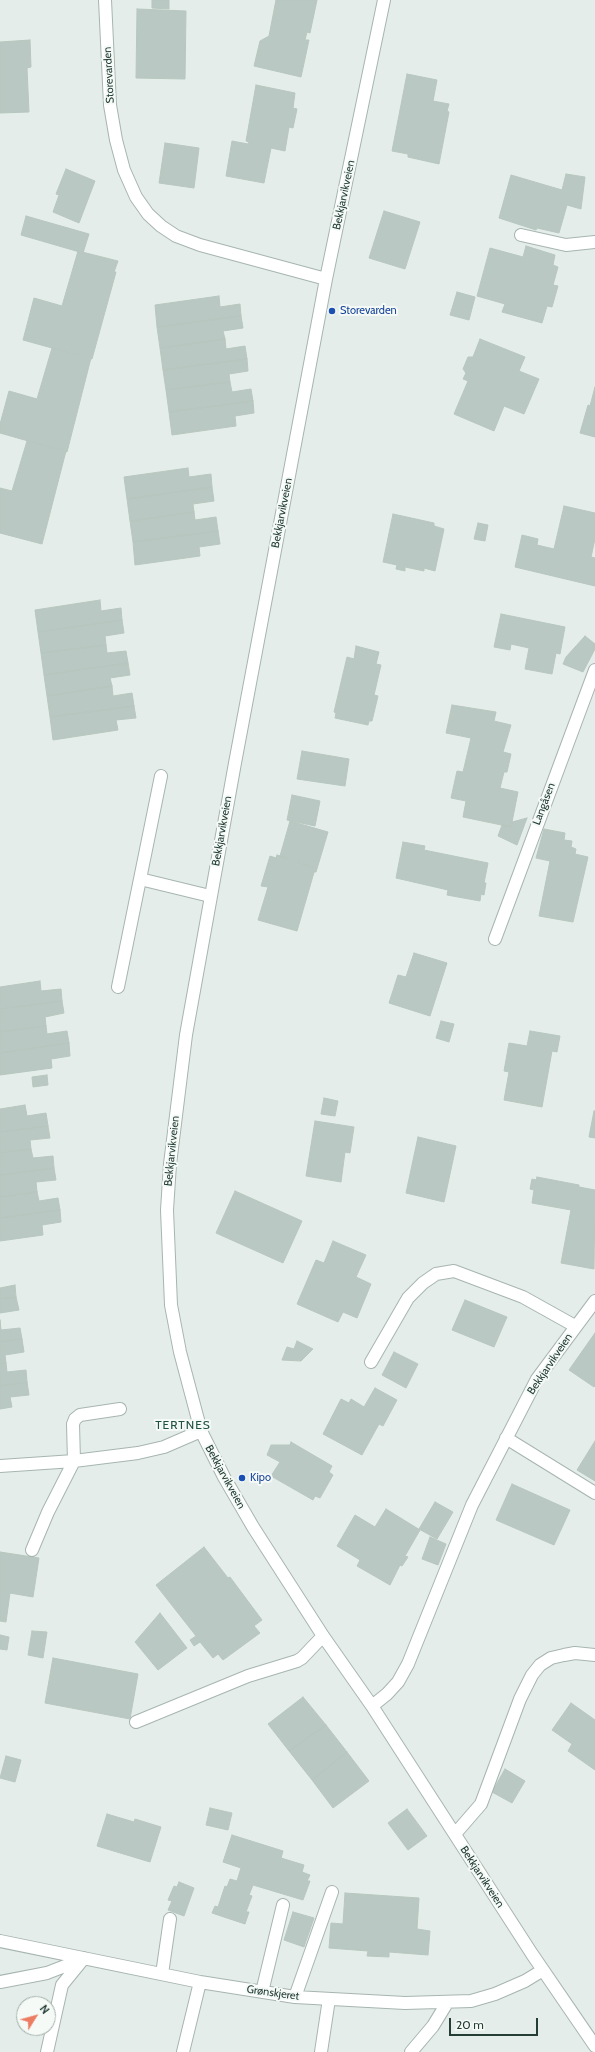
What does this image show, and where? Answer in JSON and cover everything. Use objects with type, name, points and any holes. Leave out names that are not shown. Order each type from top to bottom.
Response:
[{"type":"street","name":"Storevarden","points":[[105,0],[110,105],[116,140],[124,170],[136,197],[148,214],[161,226],[176,236],[200,245],[326,279]]},
{"type":"street","name":"Bekkjarvikveien","points":[[384,0],[326,279],[210,896],[186,1035],[170,1164],[167,1210],[171,1305],[180,1352],[201,1431],[224,1477],[253,1527],[323,1636],[372,1706],[543,1970],[595,2046]]},
{"type":"street","points":[[521,235],[566,244],[595,242]]},
{"type":"street","name":"Langåsen","points":[[495,939],[595,670]]},
{"type":"street","points":[[118,987],[161,776]]},
{"type":"street","points":[[140,879],[210,896]]},
{"type":"street","points":[[371,1362],[408,1298],[436,1274],[454,1271],[523,1297],[575,1326]]},
{"type":"street","name":"Bekkjarvikveien","points":[[372,1706],[394,1686],[408,1664],[472,1505],[537,1379],[595,1301]]},
{"type":"street","points":[[32,1550],[48,1512],[74,1461],[73,1424],[75,1419],[80,1415],[120,1410]]},
{"type":"street","points":[[0,1466],[74,1461],[138,1453],[164,1447],[201,1431]]},
{"type":"street","points":[[506,1438],[595,1494]]},
{"type":"street","points":[[136,1722],[248,1676],[297,1661],[302,1658],[323,1636]]},
{"type":"street","points":[[455,1834],[481,1804],[520,1699],[532,1674],[540,1665],[551,1658],[575,1653],[595,1655]]},
{"type":"street","points":[[295,1997],[332,1892]]},
{"type":"street","points":[[262,1992],[284,1904]]},
{"type":"street","points":[[162,1974],[170,1918]]},
{"type":"street","name":"Grønskjeret","points":[[0,1941],[200,1982],[295,1997],[329,1999],[405,2003],[447,2003],[471,2001],[495,1994],[525,1981],[543,1970]]},
{"type":"street","points":[[1,1980],[47,1973],[84,1958]]},
{"type":"street","points":[[47,2052],[62,1985],[84,1958]]},
{"type":"street","points":[[183,2052],[200,1982]]},
{"type":"street","points":[[321,2052],[329,1999]]},
{"type":"street","points":[[411,2052],[432,2026],[447,2003]]},
{"type":"building","points":[[152,0],[169,0],[169,9],[152,8]]},
{"type":"building","points":[[276,0],[317,0],[310,33],[307,32],[305,40],[309,40],[301,77],[254,66],[260,41],[269,36]]},
{"type":"building","points":[[137,9],[186,11],[185,79],[136,78]]},
{"type":"building","points":[[30,40],[31,67],[27,68],[29,112],[0,113],[0,42]]},
{"type":"building","points":[[407,74],[437,80],[433,101],[449,104],[447,111],[449,112],[439,164],[408,157],[408,154],[392,151]]},
{"type":"building","points":[[256,85],[295,93],[293,108],[297,109],[293,128],[289,127],[285,151],[271,148],[264,183],[226,176],[232,141],[248,144],[249,142],[246,141]]},
{"type":"building","points":[[165,143],[199,148],[194,188],[159,183]]},
{"type":"building","points":[[66,169],[95,181],[79,223],[53,212],[59,195],[56,194]]},
{"type":"building","points":[[566,174],[585,177],[581,209],[567,205],[559,233],[537,228],[536,230],[499,218],[511,175],[562,190]]},
{"type":"building","points":[[384,211],[420,222],[405,269],[369,258]]},
{"type":"building","points":[[26,216],[89,234],[83,253],[21,235]]},
{"type":"building","points":[[526,246],[555,255],[553,265],[558,267],[553,285],[558,286],[552,307],[547,306],[542,323],[502,312],[505,304],[477,296],[490,248],[523,257]]},
{"type":"building","points":[[78,251],[118,261],[92,359],[23,340],[34,298],[62,306]]},
{"type":"building","points":[[457,292],[475,297],[469,320],[450,315]]},
{"type":"building","points":[[219,296],[220,307],[240,304],[241,316],[157,327],[155,305]]},
{"type":"building","points":[[241,316],[243,328],[223,331],[225,339],[160,348],[157,327]]},
{"type":"building","points":[[225,339],[226,349],[245,346],[247,359],[163,370],[160,348]]},
{"type":"building","points":[[480,339],[525,357],[519,371],[539,379],[524,414],[504,406],[494,431],[454,414],[468,381],[463,379],[466,373],[463,369],[468,357],[473,357]]},
{"type":"building","points":[[52,348],[91,358],[67,452],[0,433],[0,424],[9,391],[37,399]]},
{"type":"building","points":[[247,359],[248,371],[229,374],[230,382],[166,390],[163,370]]},
{"type":"building","points":[[230,382],[232,392],[251,389],[253,401],[169,412],[166,390]]},
{"type":"building","points":[[595,387],[595,437],[580,433]]},
{"type":"building","points":[[253,401],[254,413],[235,416],[236,426],[172,435],[169,412]]},
{"type":"building","points":[[27,441],[66,451],[42,544],[0,533],[0,488],[12,491]]},
{"type":"building","points":[[188,468],[189,477],[211,474],[212,487],[127,499],[124,477]]},
{"type":"building","points":[[212,487],[214,501],[193,504],[194,512],[130,521],[127,499]]},
{"type":"building","points":[[564,506],[595,513],[595,539],[591,557],[595,558],[595,586],[515,567],[522,535],[538,539],[537,545],[554,549]]},
{"type":"building","points":[[194,512],[195,520],[216,517],[218,531],[133,542],[130,521]]},
{"type":"building","points":[[393,514],[434,523],[434,526],[444,529],[435,571],[424,568],[424,571],[405,567],[405,571],[396,569],[397,565],[383,562]]},
{"type":"building","points":[[478,523],[488,525],[485,541],[474,539]]},
{"type":"building","points":[[218,531],[220,544],[199,547],[200,556],[135,565],[133,542]]},
{"type":"building","points":[[100,600],[101,611],[121,608],[122,620],[38,632],[35,610]]},
{"type":"building","points":[[501,614],[565,627],[560,654],[556,653],[552,674],[525,669],[529,648],[511,644],[510,650],[494,647]]},
{"type":"building","points":[[122,620],[124,633],[105,636],[106,645],[41,653],[38,632]]},
{"type":"building","points":[[585,636],[595,644],[595,649],[583,672],[563,664],[566,657]]},
{"type":"building","points":[[106,645],[107,653],[126,651],[128,663],[44,675],[41,653]]},
{"type":"building","points":[[356,646],[379,652],[376,664],[381,665],[374,695],[378,696],[372,721],[369,721],[368,725],[335,718],[336,713],[334,712],[347,657],[354,659]]},
{"type":"building","points":[[128,663],[130,675],[110,678],[112,686],[47,696],[44,675]]},
{"type":"building","points":[[112,686],[113,696],[132,693],[134,706],[50,717],[47,696]]},
{"type":"building","points":[[452,705],[496,712],[494,721],[511,725],[503,752],[511,754],[507,772],[504,772],[500,788],[518,792],[511,827],[463,817],[466,801],[451,798],[457,771],[463,772],[471,738],[446,733]]},
{"type":"building","points":[[134,706],[136,718],[116,720],[118,730],[53,740],[50,717]]},
{"type":"building","points":[[302,751],[349,759],[345,786],[297,779]]},
{"type":"building","points":[[292,795],[320,801],[315,826],[287,820]]},
{"type":"building","points":[[527,818],[517,845],[498,836],[502,825],[511,827],[512,822]]},
{"type":"building","points":[[290,821],[328,832],[316,872],[314,872],[314,868],[280,856]]},
{"type":"building","points":[[544,829],[565,833],[564,840],[572,841],[571,847],[576,849],[575,854],[588,857],[573,922],[539,916],[550,861],[536,858]]},
{"type":"building","points":[[403,842],[425,846],[424,850],[488,863],[484,883],[486,883],[484,895],[481,894],[480,901],[447,895],[448,890],[396,878]]},
{"type":"building","points":[[277,855],[315,869],[297,931],[258,920],[268,887],[261,886],[270,856],[276,858]]},
{"type":"building","points":[[414,953],[447,963],[430,1016],[389,1003],[398,975],[406,977]]},
{"type":"building","points":[[40,981],[41,991],[61,989],[62,1001],[0,1009],[0,987]]},
{"type":"building","points":[[62,1001],[64,1013],[45,1017],[46,1026],[0,1032],[0,1009]]},
{"type":"building","points":[[441,1021],[454,1024],[449,1042],[436,1038]]},
{"type":"building","points":[[46,1026],[47,1034],[67,1031],[69,1043],[0,1053],[0,1032]]},
{"type":"building","points":[[530,1031],[560,1036],[557,1052],[552,1051],[542,1107],[504,1100],[509,1072],[504,1071],[509,1043],[527,1046]]},
{"type":"building","points":[[69,1043],[70,1056],[51,1059],[52,1068],[0,1075],[0,1053]]},
{"type":"building","points":[[47,1075],[48,1085],[33,1087],[32,1077]]},
{"type":"building","points":[[324,1098],[338,1101],[335,1116],[321,1114]]},
{"type":"building","points":[[25,1105],[27,1116],[46,1113],[48,1126],[0,1132],[0,1109]]},
{"type":"building","points":[[595,1111],[595,1138],[589,1137]]},
{"type":"building","points":[[315,1121],[354,1127],[350,1153],[345,1152],[341,1182],[306,1176]]},
{"type":"building","points":[[48,1126],[50,1138],[30,1140],[31,1149],[0,1153],[0,1132]]},
{"type":"building","points":[[418,1137],[456,1146],[444,1202],[406,1193]]},
{"type":"building","points":[[31,1149],[33,1158],[53,1156],[54,1168],[0,1175],[0,1153]]},
{"type":"building","points":[[54,1168],[56,1180],[36,1182],[37,1192],[0,1197],[0,1175]]},
{"type":"building","points":[[537,1177],[579,1185],[579,1187],[595,1190],[594,1269],[561,1263],[571,1210],[532,1203],[534,1190],[530,1189],[532,1179],[536,1180]]},
{"type":"building","points":[[235,1191],[302,1221],[283,1263],[216,1233]]},
{"type":"building","points":[[37,1192],[39,1201],[58,1198],[60,1210],[0,1218],[0,1197]]},
{"type":"building","points":[[60,1210],[61,1222],[42,1225],[43,1235],[0,1241],[0,1218]]},
{"type":"building","points":[[333,1241],[366,1255],[356,1277],[371,1284],[357,1318],[343,1312],[338,1322],[297,1304],[316,1260],[324,1263]]},
{"type":"building","points":[[15,1285],[16,1297],[0,1299],[0,1288]]},
{"type":"building","points":[[16,1297],[19,1310],[0,1313],[0,1299]]},
{"type":"building","points":[[465,1300],[507,1317],[494,1347],[452,1330]]},
{"type":"building","points":[[0,1320],[1,1330],[20,1328],[22,1339],[0,1342]]},
{"type":"building","points":[[595,1333],[595,1386],[594,1387],[569,1370]]},
{"type":"building","points":[[22,1339],[24,1352],[5,1355],[6,1363],[0,1364],[0,1342]]},
{"type":"building","points":[[297,1341],[313,1349],[301,1361],[282,1360],[287,1347],[294,1349]]},
{"type":"building","points":[[394,1352],[418,1364],[406,1388],[382,1375]]},
{"type":"building","points":[[6,1363],[7,1372],[26,1370],[27,1382],[0,1386],[0,1364]]},
{"type":"building","points":[[27,1382],[29,1395],[10,1397],[12,1407],[0,1409],[0,1386]]},
{"type":"building","points":[[375,1388],[397,1400],[383,1426],[379,1424],[362,1455],[323,1434],[341,1399],[349,1403],[351,1399],[364,1407]]},
{"type":"building","points":[[595,1441],[595,1481],[577,1470]]},
{"type":"building","points":[[291,1442],[332,1466],[329,1472],[333,1475],[320,1498],[315,1496],[313,1500],[271,1476],[280,1462],[267,1455],[271,1445],[290,1445]]},
{"type":"building","points":[[512,1484],[570,1510],[554,1545],[496,1520]]},
{"type":"building","points":[[435,1502],[453,1512],[437,1539],[419,1529]]},
{"type":"building","points":[[386,1509],[420,1530],[405,1556],[408,1557],[402,1566],[400,1565],[390,1585],[357,1566],[360,1560],[337,1546],[355,1515],[375,1527]]},
{"type":"building","points":[[430,1537],[446,1544],[438,1565],[422,1559]]},
{"type":"building","points":[[204,1547],[228,1578],[230,1577],[262,1620],[254,1626],[260,1633],[223,1660],[218,1654],[213,1658],[200,1642],[194,1646],[190,1640],[196,1636],[156,1585]]},
{"type":"building","points":[[0,1552],[39,1558],[33,1597],[10,1593],[6,1622],[0,1621]]},
{"type":"building","points":[[160,1613],[187,1648],[158,1670],[135,1642]]},
{"type":"building","points":[[32,1631],[47,1632],[43,1658],[28,1655]]},
{"type":"building","points":[[0,1635],[9,1637],[7,1650],[0,1649]]},
{"type":"building","points":[[53,1658],[138,1674],[130,1719],[45,1703]]},
{"type":"building","points":[[303,1697],[326,1725],[289,1751],[268,1724]]},
{"type":"building","points":[[571,1703],[595,1720],[595,1770],[568,1751],[572,1744],[552,1730]]},
{"type":"building","points":[[326,1725],[347,1752],[312,1780],[289,1751]]},
{"type":"building","points":[[347,1752],[369,1781],[333,1808],[312,1780]]},
{"type":"building","points":[[6,1756],[21,1760],[15,1782],[0,1778]]},
{"type":"building","points":[[505,1769],[525,1781],[512,1803],[492,1792]]},
{"type":"building","points":[[210,1808],[232,1813],[228,1830],[206,1825]]},
{"type":"building","points":[[407,1809],[427,1836],[408,1850],[388,1823]]},
{"type":"building","points":[[107,1814],[134,1822],[135,1819],[161,1827],[150,1862],[97,1846]]},
{"type":"building","points":[[232,1835],[283,1851],[281,1858],[304,1865],[302,1872],[310,1875],[307,1881],[310,1881],[303,1900],[253,1885],[249,1895],[252,1896],[246,1912],[249,1912],[245,1924],[212,1913],[215,1906],[218,1907],[225,1886],[227,1887],[230,1879],[237,1881],[241,1868],[223,1862]]},
{"type":"building","points":[[179,1882],[194,1888],[184,1916],[168,1910],[172,1901],[168,1900],[174,1886],[177,1887]]},
{"type":"building","points":[[345,1893],[419,1898],[417,1929],[430,1931],[428,1955],[389,1952],[389,1957],[367,1956],[368,1951],[329,1948],[331,1923],[343,1924]]},
{"type":"building","points":[[293,1912],[314,1918],[304,1947],[284,1940]]},
{"type":"place","name":"Storevarden","points":[[332,311]]},
{"type":"place","name":"Kipo","points":[[242,1478]]},
{"type":"district","name":"TERTNES","points":[[183,1425]]}]
